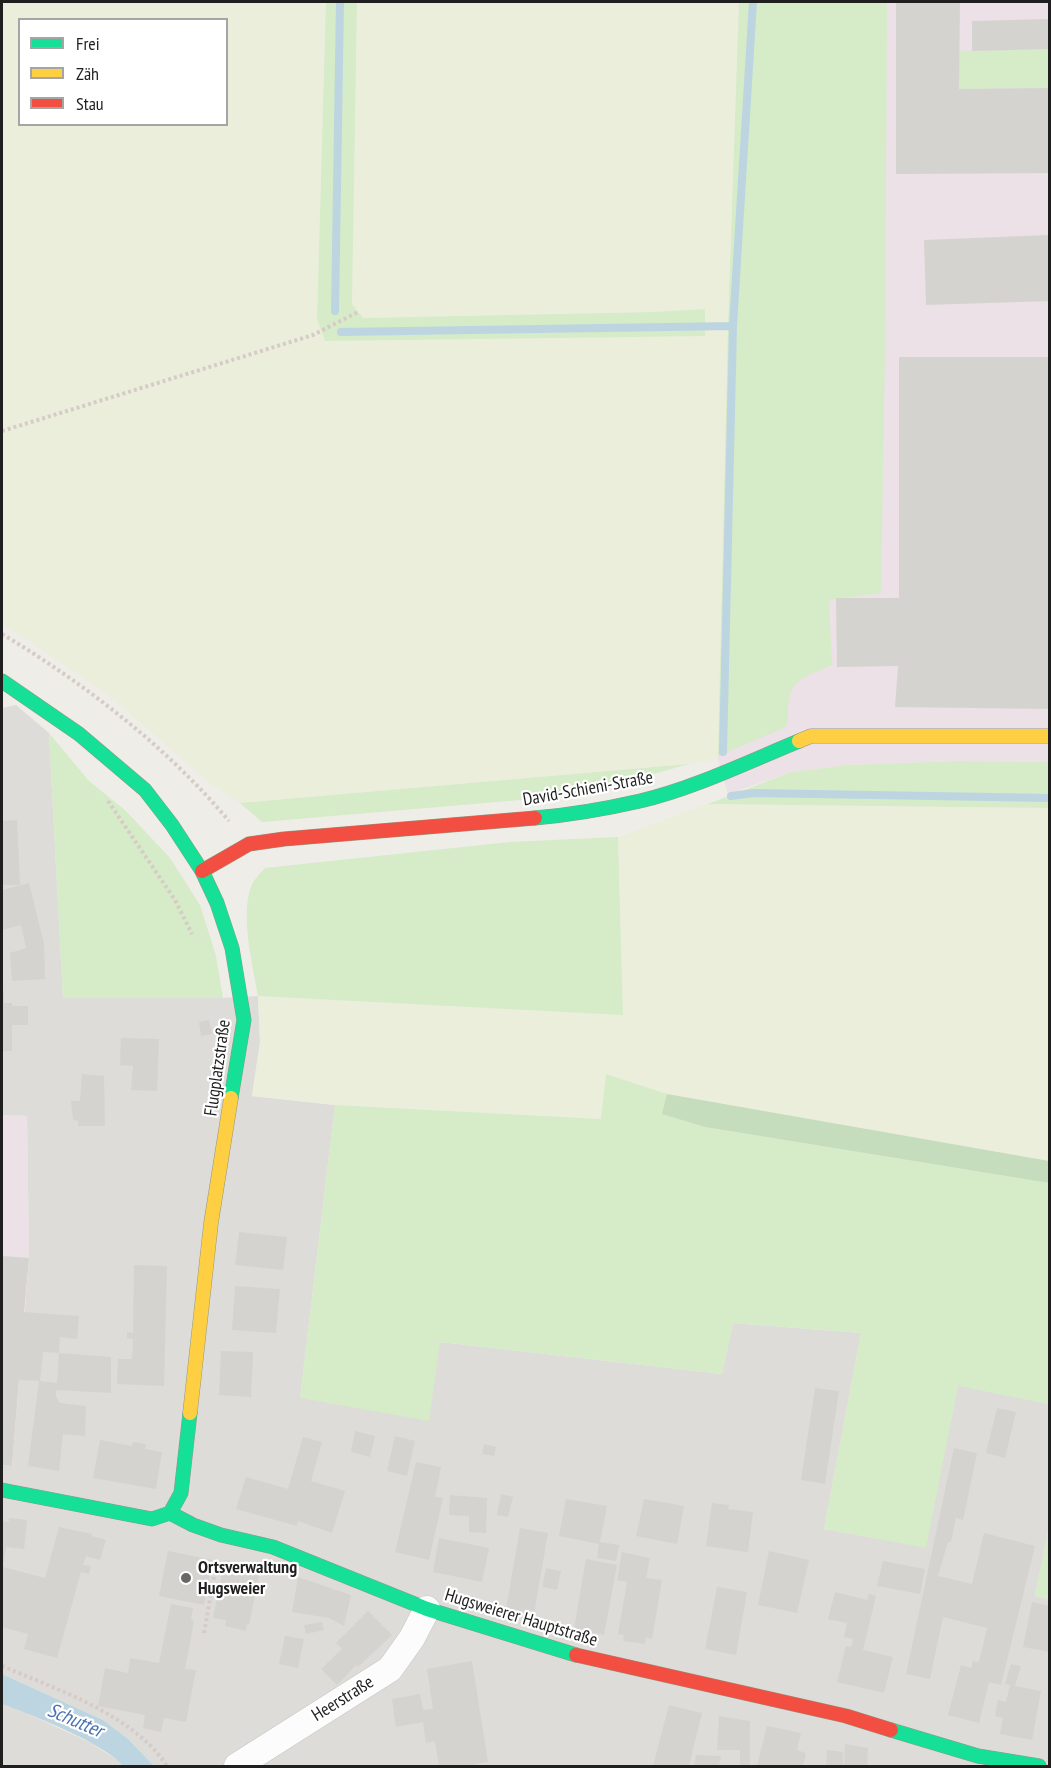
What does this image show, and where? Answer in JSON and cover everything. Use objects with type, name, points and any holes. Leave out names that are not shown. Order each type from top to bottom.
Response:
[{"type":"street","name":"Flugplatzstraße","points":[[2,681],[79,734],[145,790],[172,825],[202,871],[229,935],[244,1020],[211,1223],[181,1493],[170,1513]]},
{"type":"street","name":"David-Schieni-Straße","points":[[202,871],[249,843],[284,838],[556,816],[641,801],[701,782],[811,736],[1050,736]]},
{"type":"street","points":[[2,1490],[152,1519],[170,1513]]},
{"type":"street","name":"Hugsweierer Hauptstraße","points":[[170,1513],[193,1525],[221,1535],[273,1547],[427,1609],[562,1652],[846,1716],[978,1756],[1039,1767]]},
{"type":"street","name":"Heerstraße","points":[[237,1767],[390,1669],[412,1638],[427,1609]]},
{"type":"path","points":[[2,431],[313,335],[358,312]]},
{"type":"path","points":[[2,634],[40,657],[132,726],[201,787],[249,843]]},
{"type":"path","points":[[115,765],[104,795],[175,900],[195,941]]},
{"type":"path","points":[[204,1633],[221,1535]]},
{"type":"path","points":[[2,1666],[69,1694],[110,1716],[149,1743],[167,1767]]},
{"type":"shaded area","points":[[739,2],[1049,2],[1049,762],[960,761],[848,765],[791,772],[728,794],[718,759],[728,327]]},
{"type":"shaded area","points":[[16,705],[49,733],[63,998],[258,996],[260,1042],[252,1096],[335,1105],[300,1398],[440,1342],[722,1374],[733,1323],[861,1333],[824,1529],[925,1547],[958,1385],[1049,1404],[1049,1527],[1035,1596],[1049,1599],[1049,1766],[154,1766],[127,1738],[103,1720],[2,1674],[2,1465],[12,1466],[29,1258],[27,1116],[2,1115],[2,708]]},
{"type":"shaded area","points":[[2,1115],[27,1116],[29,1258],[12,1466],[2,1465]]},
{"type":"shaded area","points":[[2,1704],[89,1742],[123,1766],[2,1766]]},
{"type":"green space","points":[[2,2],[326,2],[317,319],[326,341],[705,335],[705,309],[363,318],[352,304],[357,2],[739,2],[728,327],[718,759],[689,764],[240,803],[206,780],[109,695],[2,623]]},
{"type":"green space","points":[[326,2],[357,2],[352,304],[363,318],[705,309],[705,336],[325,341],[317,319]]},
{"type":"green space","points":[[739,2],[887,2],[881,593],[829,600],[832,665],[802,679],[793,688],[789,697],[786,727],[718,756],[728,327]]},
{"type":"green space","points":[[1049,49],[1049,88],[959,89],[959,51]]},
{"type":"green space","points":[[49,733],[89,781],[126,811],[170,858],[200,905],[216,956],[223,998],[63,998]]},
{"type":"green space","points":[[960,761],[1049,762],[1049,808],[708,804],[791,772],[848,765]]},
{"type":"green space","points":[[689,764],[579,795],[262,822],[240,803]]},
{"type":"green space","points":[[708,804],[1049,808],[1049,1161],[667,1094],[606,1074],[602,1119],[335,1105],[252,1096],[260,1042],[258,996],[623,1014],[618,837]]},
{"type":"green space","points":[[618,837],[623,1015],[258,996],[248,941],[247,912],[252,884],[265,868],[510,842]]},
{"type":"green space","points":[[606,1074],[667,1094],[663,1114],[705,1127],[1049,1183],[1049,1404],[958,1386],[926,1548],[824,1529],[861,1333],[733,1323],[722,1374],[440,1342],[429,1421],[300,1398],[335,1105],[601,1119]]},
{"type":"green space","points":[[667,1094],[1049,1161],[1049,1183],[705,1127],[662,1114]]},
{"type":"green space","points":[[1049,1527],[1049,1599],[1035,1596]]},
{"type":"water","name":"Schutter","points":[[2,1674],[103,1720],[127,1738],[154,1766],[123,1766],[114,1757],[85,1739],[2,1704]]},
{"type":"building","points":[[896,2],[960,2],[959,89],[1050,88],[1050,173],[896,174]]},
{"type":"building","points":[[1050,19],[1050,49],[972,51],[972,21]]},
{"type":"building","points":[[1050,235],[1050,301],[926,305],[924,240]]},
{"type":"building","points":[[899,357],[1050,357],[1050,709],[895,707],[898,666],[837,667],[836,598],[899,598]]},
{"type":"building","points":[[17,820],[20,885],[2,885],[2,821]]},
{"type":"building","points":[[29,883],[44,944],[45,979],[12,981],[10,953],[26,948],[21,925],[2,930],[2,890]]},
{"type":"building","points":[[2,991],[4,991],[4,1003],[12,1003],[12,1006],[28,1006],[28,1025],[12,1025],[12,1051],[2,1051]]},
{"type":"building","points":[[209,1020],[212,1034],[201,1036],[199,1022]]},
{"type":"building","points":[[121,1038],[159,1039],[157,1091],[131,1090],[133,1066],[120,1065]]},
{"type":"building","points":[[82,1074],[104,1076],[105,1126],[78,1126],[78,1121],[73,1120],[71,1101],[80,1101]]},
{"type":"building","points":[[239,1232],[287,1237],[283,1270],[235,1265]]},
{"type":"building","points":[[2,1256],[29,1258],[24,1312],[79,1316],[77,1339],[60,1337],[59,1353],[43,1352],[40,1381],[19,1380],[12,1466],[2,1465]]},
{"type":"building","points":[[134,1265],[167,1266],[164,1386],[117,1384],[118,1359],[132,1359],[133,1339],[127,1338],[127,1332],[133,1333]]},
{"type":"building","points":[[235,1286],[280,1289],[276,1333],[232,1330]]},
{"type":"building","points":[[221,1351],[253,1352],[251,1397],[219,1395]]},
{"type":"building","points":[[59,1353],[111,1357],[111,1393],[56,1390],[56,1397],[60,1403],[86,1406],[85,1436],[63,1434],[59,1471],[28,1466],[39,1381],[57,1383]]},
{"type":"building","points":[[815,1388],[839,1391],[825,1484],[801,1480]]},
{"type":"building","points":[[997,1408],[1016,1412],[1005,1458],[986,1453]]},
{"type":"building","points":[[355,1431],[375,1436],[370,1457],[351,1452]]},
{"type":"building","points":[[395,1436],[415,1441],[407,1476],[387,1471]]},
{"type":"building","points":[[303,1437],[322,1442],[311,1481],[345,1491],[332,1533],[298,1521],[297,1526],[236,1509],[246,1477],[288,1489]]},
{"type":"building","points":[[100,1440],[132,1446],[133,1442],[146,1444],[145,1449],[162,1452],[156,1489],[93,1478]]},
{"type":"building","points":[[484,1444],[496,1447],[494,1456],[482,1454]]},
{"type":"building","points":[[954,1448],[977,1453],[963,1520],[956,1518],[951,1542],[948,1542],[938,1576],[972,1584],[984,1533],[1035,1546],[1001,1685],[989,1682],[979,1723],[948,1715],[961,1665],[971,1668],[973,1661],[979,1662],[987,1628],[943,1617],[930,1679],[906,1674]]},
{"type":"building","points":[[416,1462],[441,1467],[435,1497],[443,1498],[429,1560],[395,1552]]},
{"type":"building","points":[[501,1494],[513,1497],[508,1517],[497,1515]]},
{"type":"building","points":[[450,1495],[487,1498],[486,1533],[469,1532],[469,1516],[449,1515]]},
{"type":"building","points":[[566,1499],[607,1506],[600,1542],[619,1545],[616,1561],[597,1558],[599,1544],[559,1536]]},
{"type":"building","points":[[644,1499],[684,1506],[677,1544],[636,1536]]},
{"type":"building","points":[[712,1503],[729,1505],[728,1509],[753,1512],[748,1552],[706,1546]]},
{"type":"building","points":[[9,1518],[27,1520],[24,1549],[6,1547],[3,1567],[45,1578],[59,1527],[92,1534],[92,1536],[106,1540],[100,1560],[86,1556],[83,1565],[91,1566],[89,1574],[81,1572],[57,1658],[24,1649],[28,1634],[2,1627],[2,1521],[9,1522]]},
{"type":"building","points":[[520,1528],[548,1533],[533,1620],[505,1615]]},
{"type":"building","points":[[439,1538],[489,1548],[482,1582],[433,1572]]},
{"type":"building","name":"Ortsverwaltung Hugsweier","points":[[168,1551],[213,1560],[204,1605],[159,1596]]},
{"type":"building","points":[[769,1551],[809,1560],[797,1613],[758,1605]]},
{"type":"building","points":[[622,1552],[650,1558],[646,1578],[662,1580],[652,1639],[646,1637],[645,1644],[623,1641],[624,1635],[618,1634],[627,1582],[617,1580]]},
{"type":"building","points":[[586,1559],[617,1565],[604,1635],[574,1629]]},
{"type":"building","points":[[225,1560],[261,1567],[246,1631],[225,1626],[226,1620],[213,1618]]},
{"type":"building","points":[[883,1561],[925,1569],[920,1594],[877,1586]]},
{"type":"building","points":[[546,1568],[561,1571],[557,1590],[542,1587]]},
{"type":"building","points":[[298,1577],[351,1595],[344,1626],[329,1618],[292,1612]]},
{"type":"building","points":[[717,1587],[747,1592],[736,1655],[705,1649]]},
{"type":"building","points":[[835,1592],[867,1600],[869,1594],[876,1596],[863,1650],[893,1657],[884,1693],[837,1682],[846,1646],[851,1647],[853,1639],[844,1637],[847,1623],[828,1619]]},
{"type":"building","points":[[1032,1602],[1050,1606],[1050,1652],[1023,1647]]},
{"type":"building","points":[[171,1604],[193,1608],[191,1620],[194,1621],[185,1669],[196,1670],[186,1722],[164,1718],[161,1732],[143,1728],[145,1715],[98,1706],[105,1668],[128,1673],[130,1658],[159,1663]]},
{"type":"building","points":[[368,1611],[392,1635],[358,1667],[356,1665],[337,1685],[321,1669],[342,1649],[336,1643]]},
{"type":"building","points":[[322,1622],[324,1630],[306,1634],[304,1625]]},
{"type":"building","points":[[285,1636],[304,1639],[298,1668],[279,1664]]},
{"type":"building","points":[[472,1661],[488,1762],[476,1764],[477,1766],[439,1766],[435,1741],[426,1743],[423,1722],[396,1727],[392,1699],[420,1694],[423,1710],[433,1709],[427,1669]]},
{"type":"building","points":[[1011,1664],[1021,1666],[1015,1686],[1041,1691],[1032,1740],[1000,1734],[1003,1718],[995,1716],[998,1700],[1006,1702],[1010,1685],[1005,1684]]},
{"type":"building","points":[[669,1705],[702,1713],[689,1766],[653,1766]]},
{"type":"building","points":[[719,1716],[750,1721],[750,1766],[740,1766],[740,1750],[717,1750]]},
{"type":"building","points":[[767,1726],[801,1733],[797,1750],[806,1753],[803,1766],[757,1766]]},
{"type":"building","points":[[845,1744],[868,1748],[867,1766],[844,1766]]},
{"type":"building","points":[[827,1750],[843,1752],[843,1766],[826,1766]]},
{"type":"building","points":[[696,1755],[721,1756],[719,1766],[694,1766]]},
{"type":"waterway","points":[[335,311],[340,2]]},
{"type":"waterway","points":[[733,326],[753,2]]},
{"type":"waterway","points":[[341,332],[733,326],[723,752]]},
{"type":"waterway","points":[[731,796],[754,793],[1050,798]]},
{"type":"traffic: fast","points":[[2,681],[79,734],[145,790],[172,825],[202,871],[217,903],[232,948],[244,1020],[231,1098]]},
{"type":"traffic: fast","points":[[535,818],[601,809],[660,796],[799,741]]},
{"type":"traffic: fast","points":[[170,1513],[181,1493],[190,1413]]},
{"type":"traffic: fast","points":[[2,1490],[152,1519],[170,1513],[193,1525],[221,1535],[273,1547],[427,1609],[576,1655]]},
{"type":"traffic: fast","points":[[891,1730],[978,1756],[1039,1766]]},
{"type":"traffic: slow","points":[[799,741],[811,736],[1050,736]]},
{"type":"traffic: slow","points":[[190,1413],[211,1223],[231,1098]]},
{"type":"traffic: jam","points":[[202,871],[249,844],[284,839],[535,818]]},
{"type":"traffic: jam","points":[[576,1655],[846,1716],[891,1730]]},
{"type":"place","name":"Ortsverwaltung Hugsweier","points":[[186,1578]]}]
